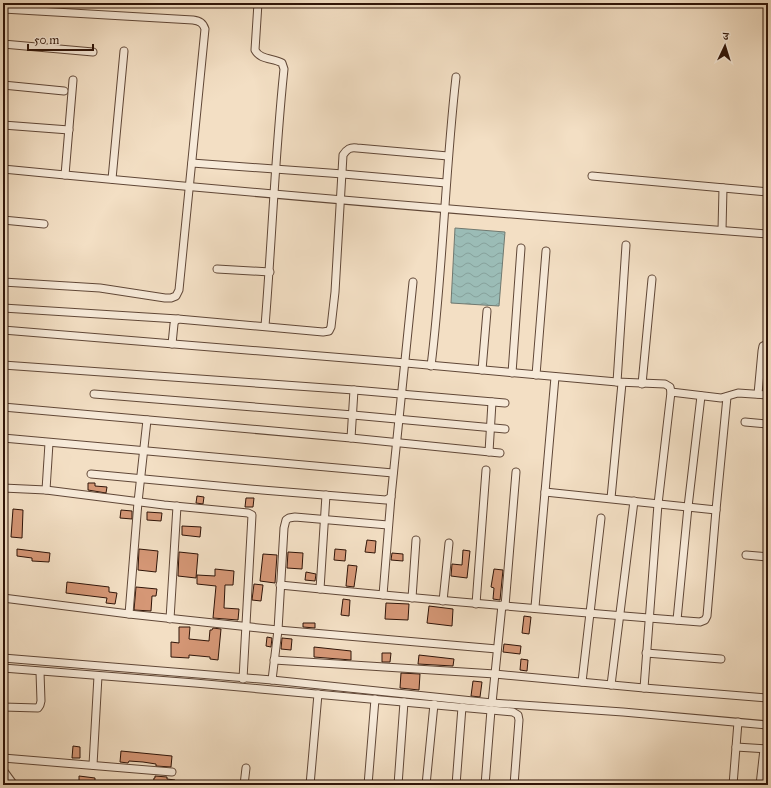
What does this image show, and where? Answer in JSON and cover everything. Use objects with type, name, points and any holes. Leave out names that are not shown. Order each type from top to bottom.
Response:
[{"type":"street","points":[[258,3],[256,53],[261,57],[282,63],[284,69],[275,169],[270,272],[265,326]]},
{"type":"street","points":[[3,8],[193,20],[199,21],[203,24],[205,29],[179,290],[176,296],[165,298],[100,288],[3,282]]},
{"type":"street","points":[[3,44],[93,52]]},
{"type":"street","points":[[112,179],[124,51]]},
{"type":"street","points":[[431,366],[440,286],[448,156],[456,77]]},
{"type":"street","points":[[65,175],[73,80]]},
{"type":"street","points":[[3,85],[64,91]]},
{"type":"street","points":[[3,125],[69,130]]},
{"type":"street","points":[[3,308],[178,319],[323,332],[329,330],[331,328],[335,292],[343,155],[346,150],[351,148],[448,156]]},
{"type":"street","points":[[192,163],[446,183]]},
{"type":"street","points":[[3,169],[444,209],[768,234]]},
{"type":"street","points":[[592,176],[768,192]]},
{"type":"street","points":[[722,230],[723,188]]},
{"type":"street","points":[[3,220],[44,224]]},
{"type":"street","points":[[611,498],[620,383],[626,245]]},
{"type":"street","points":[[512,373],[522,248]]},
{"type":"street","points":[[536,375],[546,251]]},
{"type":"street","points":[[217,269],[270,272]]},
{"type":"street","points":[[642,384],[652,279]]},
{"type":"street","points":[[383,595],[388,525],[406,363],[413,282]]},
{"type":"street","points":[[482,370],[487,311]]},
{"type":"street","points":[[172,344],[174,324],[178,319]]},
{"type":"street","points":[[3,330],[406,363],[620,383],[665,384],[670,387],[671,392],[658,504],[644,688]]},
{"type":"street","points":[[758,394],[763,346],[768,344]]},
{"type":"street","points":[[3,364],[354,390],[505,403]]},
{"type":"street","points":[[535,608],[555,377]]},
{"type":"street","points":[[351,438],[354,390]]},
{"type":"street","points":[[671,392],[721,398],[738,393],[768,395]]},
{"type":"street","points":[[94,394],[505,429]]},
{"type":"street","points":[[677,620],[701,396]]},
{"type":"street","points":[[280,585],[476,604],[700,622],[705,620],[707,616],[727,397]]},
{"type":"street","points":[[489,452],[492,402]]},
{"type":"street","points":[[3,407],[351,438],[500,453]]},
{"type":"street","points":[[129,614],[140,478],[147,420]]},
{"type":"street","points":[[744,422],[768,424]]},
{"type":"street","points":[[3,438],[393,473]]},
{"type":"street","points":[[46,490],[49,443]]},
{"type":"street","points":[[476,604],[486,470]]},
{"type":"street","points":[[485,785],[497,649],[504,606],[516,472]]},
{"type":"street","points":[[91,474],[380,500],[386,500],[391,497]]},
{"type":"street","points":[[3,488],[46,490],[138,502],[248,513],[252,515],[243,679]]},
{"type":"street","points":[[545,492],[716,510]]},
{"type":"street","points":[[320,589],[326,495]]},
{"type":"street","points":[[611,685],[634,501]]},
{"type":"street","points":[[170,619],[178,506]]},
{"type":"street","points":[[272,680],[278,630],[284,528],[286,520],[295,517],[388,525]]},
{"type":"street","points":[[582,682],[601,518]]},
{"type":"street","points":[[412,598],[416,540]]},
{"type":"street","points":[[443,601],[449,543]]},
{"type":"street","points":[[746,555],[768,557]]},
{"type":"street","points":[[3,598],[170,619],[497,649]]},
{"type":"street","points":[[646,653],[721,659]]},
{"type":"street","points":[[3,658],[243,679],[272,680],[492,706],[608,711],[768,725]]},
{"type":"street","points":[[274,660],[495,674],[768,698]]},
{"type":"street","points":[[3,668],[195,683],[462,707],[492,706],[518,715],[519,725],[514,785]]},
{"type":"street","points":[[3,707],[38,708],[41,701],[40,672]]},
{"type":"street","points":[[93,765],[98,676]]},
{"type":"street","points":[[310,785],[318,694]]},
{"type":"street","points":[[368,785],[376,699]]},
{"type":"street","points":[[398,785],[404,702]]},
{"type":"street","points":[[426,785],[434,704]]},
{"type":"street","points":[[456,785],[462,707]]},
{"type":"street","points":[[733,785],[738,722]]},
{"type":"street","points":[[736,747],[766,749],[760,785]]},
{"type":"street","points":[[3,758],[172,772]]},
{"type":"street","points":[[244,785],[246,768]]},
{"type":"street","points":[[3,770],[14,785]]},
{"type":"water","points":[[455,228],[505,232],[499,306],[451,303]]},
{"type":"building","points":[[88,483],[95,483],[95,486],[107,487],[106,493],[88,490]]},
{"type":"building","points":[[197,496],[204,497],[203,504],[196,503]]},
{"type":"building","points":[[246,498],[254,498],[253,507],[245,507]]},
{"type":"building","points":[[13,509],[23,510],[22,538],[11,537]]},
{"type":"building","points":[[121,510],[132,511],[132,519],[120,518]]},
{"type":"building","points":[[147,512],[162,513],[161,521],[147,520]]},
{"type":"building","points":[[182,526],[201,527],[200,537],[182,535]]},
{"type":"building","points":[[367,540],[376,541],[375,553],[365,552]]},
{"type":"building","points":[[17,549],[50,553],[49,562],[32,561],[32,558],[17,556]]},
{"type":"building","points":[[139,549],[158,551],[156,572],[138,570]]},
{"type":"building","points":[[335,549],[346,550],[345,561],[334,560]]},
{"type":"building","points":[[463,550],[470,551],[467,578],[451,576],[452,564],[462,565]]},
{"type":"building","points":[[179,552],[198,554],[196,578],[178,576]]},
{"type":"building","points":[[288,552],[303,553],[302,569],[287,568]]},
{"type":"building","points":[[392,553],[403,554],[403,561],[391,560]]},
{"type":"building","points":[[263,554],[277,555],[275,583],[260,581]]},
{"type":"building","points":[[348,565],[357,566],[354,587],[346,586]]},
{"type":"building","points":[[215,569],[234,571],[233,585],[225,585],[224,608],[239,609],[238,620],[213,618],[216,586],[197,584],[197,575],[215,576]]},
{"type":"building","points":[[494,569],[503,570],[500,600],[493,599],[494,588],[491,587]]},
{"type":"building","points":[[306,572],[316,574],[315,581],[305,580]]},
{"type":"building","points":[[67,582],[109,587],[109,592],[117,593],[115,604],[106,603],[107,598],[66,593]]},
{"type":"building","points":[[254,584],[263,585],[261,601],[252,600]]},
{"type":"building","points":[[136,587],[157,589],[156,596],[152,596],[151,611],[134,610]]},
{"type":"building","points":[[343,599],[350,600],[349,616],[341,615]]},
{"type":"building","points":[[386,603],[409,604],[408,620],[385,619]]},
{"type":"building","points":[[429,606],[453,609],[452,626],[427,623]]},
{"type":"building","points":[[524,616],[531,617],[529,634],[522,633]]},
{"type":"building","points":[[303,623],[315,623],[315,628],[303,627]]},
{"type":"building","points":[[179,627],[190,627],[189,639],[209,641],[210,630],[213,628],[221,629],[218,660],[210,659],[210,657],[189,655],[189,658],[171,657],[171,642],[179,643]]},
{"type":"building","points":[[267,637],[272,638],[271,647],[266,646]]},
{"type":"building","points":[[282,638],[292,639],[291,650],[281,649]]},
{"type":"building","points":[[504,644],[521,646],[520,654],[503,652]]},
{"type":"building","points":[[314,647],[351,651],[351,660],[314,657]]},
{"type":"building","points":[[382,653],[391,653],[390,662],[382,662]]},
{"type":"building","points":[[419,655],[454,659],[453,666],[418,664]]},
{"type":"building","points":[[521,659],[528,660],[527,671],[520,670]]},
{"type":"building","points":[[401,673],[420,674],[419,690],[400,688]]},
{"type":"building","points":[[473,681],[482,682],[480,697],[471,696]]},
{"type":"building","points":[[73,746],[80,747],[80,758],[72,758]]},
{"type":"building","points":[[121,751],[172,756],[171,767],[156,766],[156,764],[143,762],[120,762]]},
{"type":"building","points":[[79,776],[95,778],[95,785],[79,785]]},
{"type":"building","points":[[155,776],[167,777],[167,779],[175,780],[175,785],[153,785]]}]
